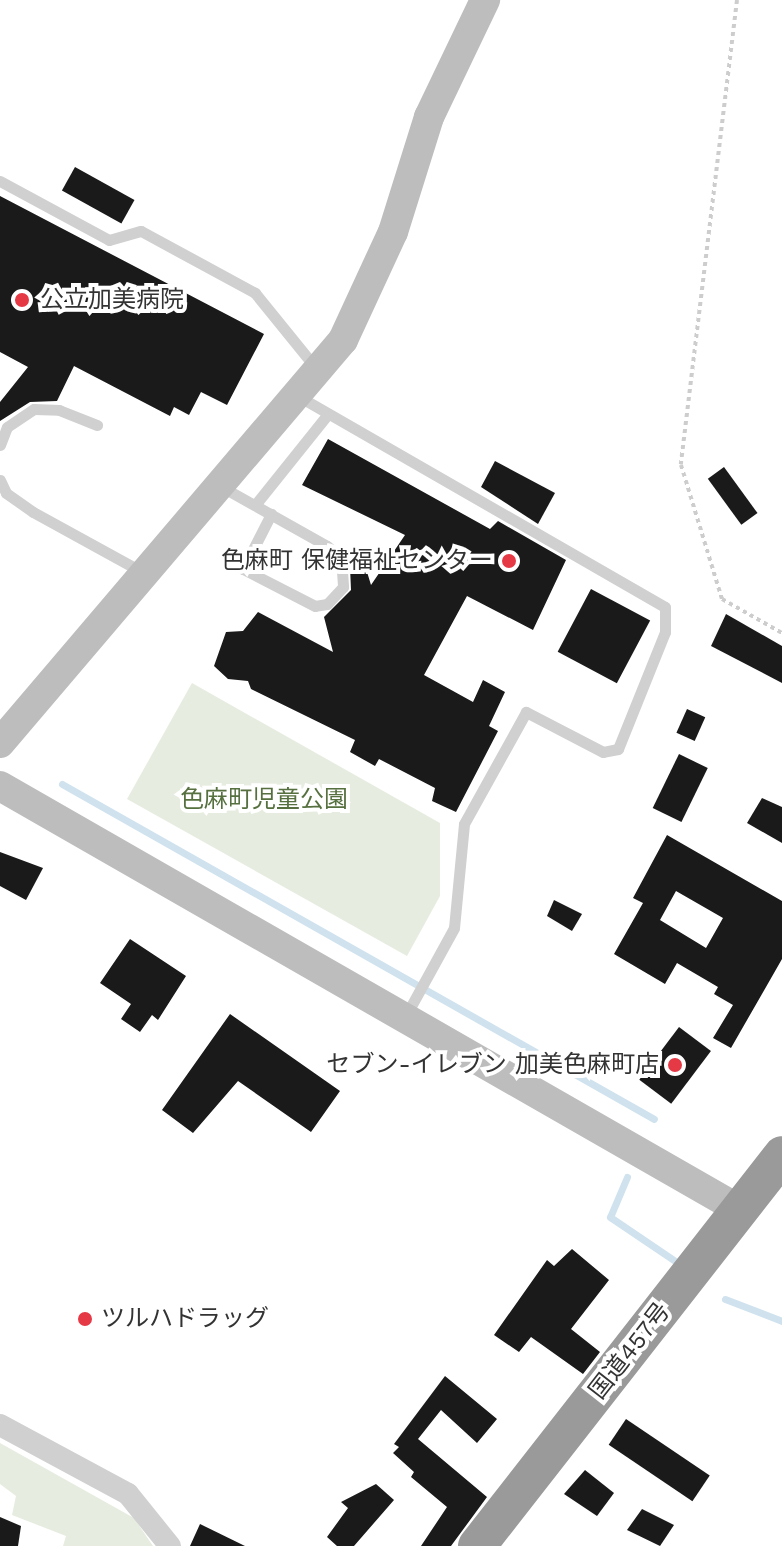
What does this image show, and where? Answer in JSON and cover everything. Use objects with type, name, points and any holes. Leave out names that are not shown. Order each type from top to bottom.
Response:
[{"type":"highway","name":"国道457号","points":[[477,1546],[782,1155]]},
{"type":"street","points":[[0,743],[148,575],[318,371],[368,291],[429,117],[485,0]]},
{"type":"street","points":[[0,786],[410,1008],[740,1210]]},
{"type":"street","points":[[0,1425],[128,1494],[170,1546]]},
{"type":"lane","points":[[0,181],[109,240],[141,231],[255,293],[318,371]]},
{"type":"lane","points":[[298,396],[665,607],[665,632],[618,749],[603,752],[526,712],[464,824],[454,928],[410,1008]]},
{"type":"lane","points":[[0,445],[7,427],[34,409],[59,410],[97,425]]},
{"type":"lane","points":[[255,505],[327,415]]},
{"type":"lane","points":[[0,480],[6,493],[33,512],[148,575]]},
{"type":"lane","points":[[222,487],[271,514],[341,557],[343,587],[327,604],[315,606],[243,569],[271,514]]},
{"type":"path","points":[[737,0],[681,465],[722,599],[782,633]]},
{"type":"green space","name":"色麻町児童公園","points":[[192,683],[440,823],[440,896],[407,956],[127,799]]},
{"type":"green space","points":[[0,1443],[134,1518],[153,1546],[63,1546],[66,1536],[12,1515],[16,1496],[0,1484]]},
{"type":"building","points":[[75,167],[134,200],[121,224],[62,191]]},
{"type":"building","points":[[0,196],[264,334],[227,405],[201,392],[189,415],[174,407],[170,416],[74,366],[57,401],[30,402],[0,421],[0,402],[28,367],[0,352]]},
{"type":"building","points":[[328,439],[490,529],[498,521],[566,560],[533,630],[467,596],[424,675],[473,702],[483,680],[505,692],[489,726],[498,731],[456,812],[432,801],[435,788],[379,759],[375,766],[350,752],[355,740],[251,689],[248,681],[228,679],[214,666],[226,632],[243,631],[258,612],[333,652],[324,617],[351,590],[350,567],[364,562],[371,585],[405,535],[302,485]]},
{"type":"building","points":[[495,461],[555,493],[538,524],[481,487]]},
{"type":"building","points":[[724,467],[758,513],[741,525],[708,479]]},
{"type":"building","points":[[591,589],[650,620],[617,683],[558,652]]},
{"type":"building","points":[[726,614],[782,646],[782,683],[711,646]]},
{"type":"building","points":[[687,709],[705,717],[695,741],[676,733]]},
{"type":"building","points":[[679,754],[708,768],[681,822],[653,808]]},
{"type":"building","points":[[762,798],[782,807],[782,843],[747,823]]},
{"type":"building","points":[[667,835],[782,901],[782,959],[731,1048],[713,1038],[733,1005],[714,994],[718,987],[677,963],[665,984],[614,954],[643,903],[633,898]],"holes":[[[676,891],[723,918],[706,948],[660,920]]]},
{"type":"building","points":[[0,852],[43,868],[26,900],[0,886]]},
{"type":"building","points":[[554,900],[582,914],[572,931],[547,916]]},
{"type":"building","points":[[130,939],[186,976],[158,1020],[152,1015],[140,1032],[121,1019],[131,1004],[100,983]]},
{"type":"building","points":[[230,1014],[340,1091],[311,1132],[238,1081],[193,1133],[162,1110]]},
{"type":"building","name":"セブン-イレブン 加美色麻町店","points":[[679,1027],[711,1051],[671,1104],[639,1080]]},
{"type":"building","points":[[572,1249],[609,1280],[571,1329],[600,1352],[583,1374],[531,1337],[519,1352],[494,1335],[547,1260],[554,1266]]},
{"type":"building","points":[[445,1376],[497,1419],[477,1443],[441,1410],[418,1439],[487,1497],[451,1546],[421,1546],[447,1507],[411,1477],[414,1472],[393,1453],[399,1447],[394,1444]]},
{"type":"building","points":[[626,1419],[710,1475],[692,1501],[609,1445]]},
{"type":"building","points":[[585,1470],[614,1493],[597,1516],[564,1494]]},
{"type":"building","points":[[376,1484],[394,1500],[354,1546],[337,1546],[327,1537],[348,1508],[341,1502]]},
{"type":"building","points":[[642,1509],[674,1525],[660,1546],[627,1530]]},
{"type":"building","points":[[0,1517],[21,1526],[18,1546],[0,1546]]},
{"type":"building","points":[[200,1524],[245,1546],[190,1546]]},
{"type":"waterway","points":[[62,784],[654,1119]]},
{"type":"waterway","points":[[627,1177],[610,1217],[681,1265]]},
{"type":"waterway","points":[[725,1299],[782,1321]]},
{"type":"place","name":"公立加美病院","points":[[22,300]]},
{"type":"place","name":"色麻町 保健福祉センター","points":[[509,561]]},
{"type":"place","name":"セブン-イレブン 加美色麻町店","points":[[675,1065]]},
{"type":"place","name":"ツルハドラッグ","points":[[85,1319]]}]
